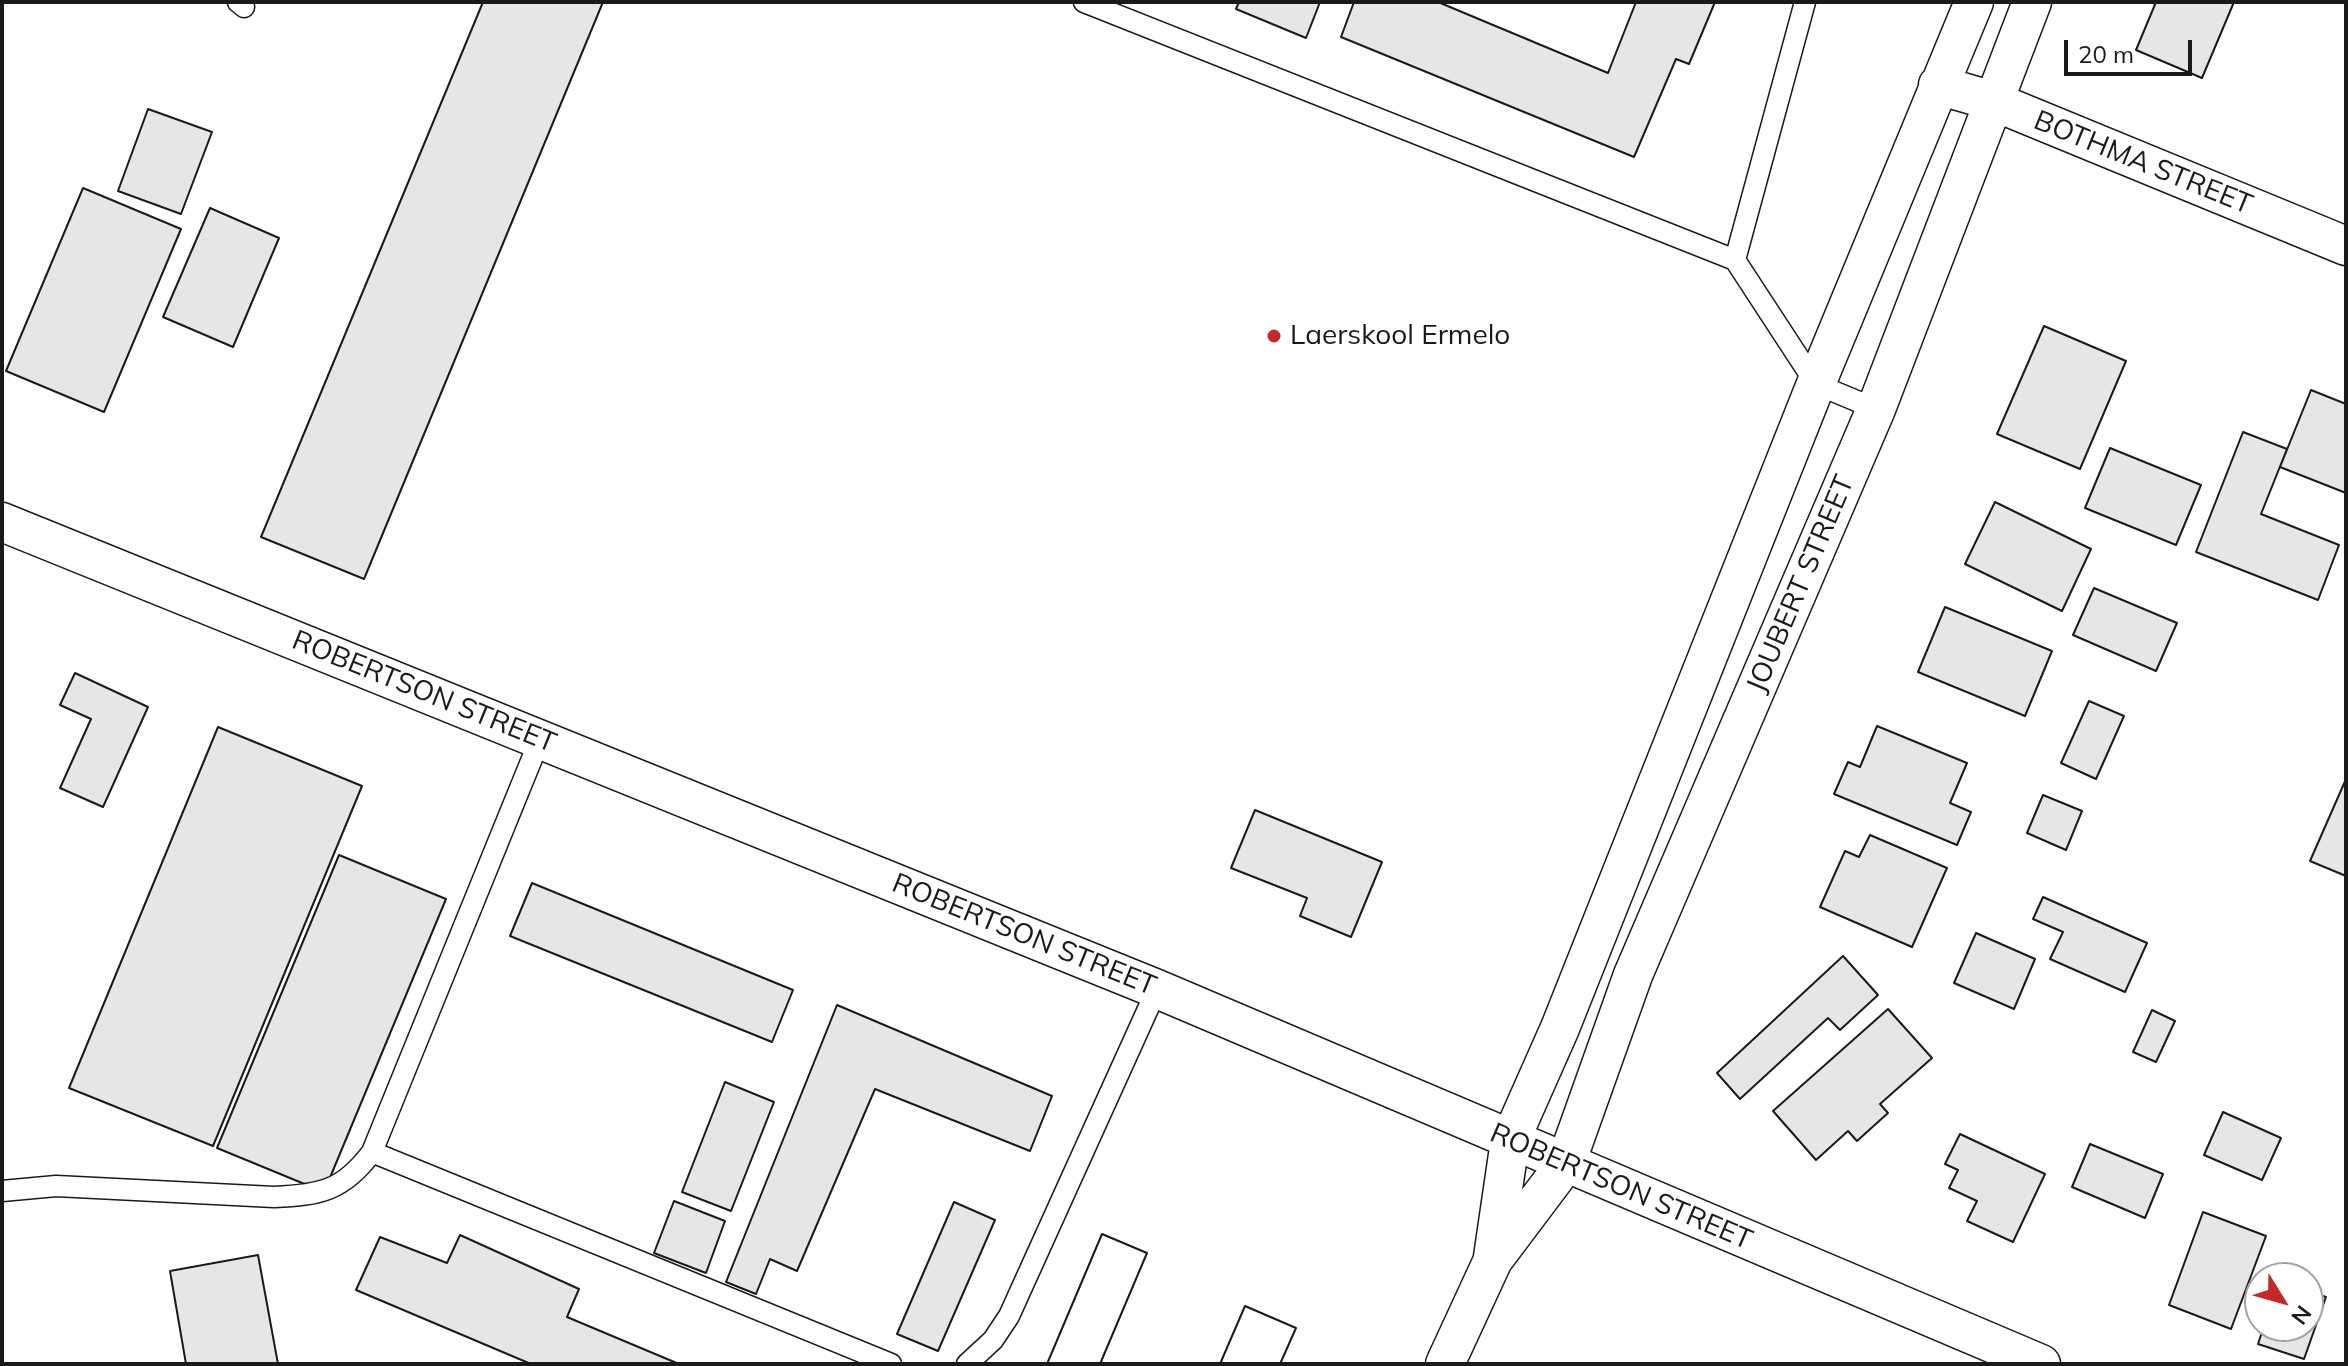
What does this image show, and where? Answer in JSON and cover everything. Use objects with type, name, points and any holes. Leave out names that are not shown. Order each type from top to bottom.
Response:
[{"type":"street","name":"JOUBERT STREET","points":[[1493,1260],[1510,1141],[1560,1028],[1816,384],[1974,2]]},
{"type":"street","name":"JOUBERT STREET","points":[[1493,1260],[1566,1163],[1633,975],[1876,409],[2032,2]]},
{"type":"street","name":"BOTHMA STREET","points":[[1938,85],[1993,101],[2346,246]]},
{"type":"street","name":"ROBERTSON STREET","points":[[2,522],[1157,989],[2041,1364]]},
{"type":"street","points":[[1445,1364],[1493,1260]]},
{"type":"lane","points":[[1084,2],[1735,260],[1816,384],[1876,409]]},
{"type":"lane","points":[[1735,260],[1805,2]]},
{"type":"lane","points":[[2,1191],[56,1186],[274,1197],[328,1192],[341,1184],[372,1152],[540,739]]},
{"type":"lane","points":[[967,1364],[993,1340],[1009,1316],[1157,989]]},
{"type":"lane","points":[[372,1152],[891,1364]]},
{"type":"building","points":[[483,2],[603,2],[364,579],[261,537]]},
{"type":"building","points":[[1239,2],[1320,2],[1306,38],[1236,9]]},
{"type":"building","points":[[1354,2],[1438,2],[1608,73],[1636,2],[1715,2],[1689,64],[1676,59],[1634,157],[1341,37]]},
{"type":"building","points":[[2156,2],[2234,2],[2202,78],[2136,50]]},
{"type":"building","points":[[148,109],[212,132],[181,214],[118,191]]},
{"type":"building","points":[[83,188],[181,229],[104,412],[6,371]]},
{"type":"building","points":[[210,208],[279,238],[233,347],[163,317]]},
{"type":"building","points":[[2044,326],[2126,361],[2080,469],[1997,434]]},
{"type":"building","points":[[2311,390],[2346,404],[2346,493],[2280,467]]},
{"type":"building","points":[[2243,432],[2287,449],[2261,514],[2339,545],[2318,600],[2196,552]]},
{"type":"building","points":[[2110,448],[2201,485],[2176,545],[2085,508]]},
{"type":"building","points":[[1995,502],[2091,549],[2062,611],[1965,564]]},
{"type":"building","points":[[2094,588],[2177,623],[2156,671],[2073,635]]},
{"type":"building","points":[[1945,607],[2052,651],[2025,716],[1918,672]]},
{"type":"building","points":[[75,673],[148,707],[103,807],[60,788],[91,719],[60,705]]},
{"type":"building","points":[[2089,701],[2124,716],[2096,779],[2061,763]]},
{"type":"building","points":[[1877,726],[1967,763],[1950,803],[1971,812],[1957,845],[1834,794],[1848,762],[1860,767]]},
{"type":"building","points":[[218,727],[362,786],[213,1146],[69,1088]]},
{"type":"building","points":[[2346,779],[2346,876],[2310,861]]},
{"type":"building","points":[[2043,795],[2082,811],[2066,850],[2027,833]]},
{"type":"building","points":[[1255,810],[1382,862],[1351,937],[1300,916],[1307,898],[1231,868]]},
{"type":"building","points":[[1870,835],[1947,868],[1912,947],[1820,907],[1845,851],[1859,857]]},
{"type":"building","points":[[339,855],[446,899],[324,1192],[217,1148]]},
{"type":"building","points":[[532,883],[793,990],[772,1042],[510,936]]},
{"type":"building","points":[[2043,897],[2147,943],[2125,992],[2050,959],[2063,932],[2033,919]]},
{"type":"building","points":[[1976,933],[2035,959],[2014,1009],[1954,983]]},
{"type":"building","points":[[1843,956],[1878,995],[1840,1030],[1828,1018],[1740,1099],[1717,1073]]},
{"type":"building","points":[[837,1005],[1052,1096],[1030,1151],[875,1089],[797,1271],[770,1259],[756,1294],[726,1282]]},
{"type":"building","points":[[1888,1009],[1932,1058],[1880,1104],[1888,1113],[1857,1141],[1848,1131],[1816,1160],[1773,1111]]},
{"type":"building","points":[[2152,1010],[2175,1021],[2156,1062],[2133,1052]]},
{"type":"building","points":[[725,1082],[774,1102],[731,1211],[682,1192]]},
{"type":"building","points":[[2223,1112],[2281,1138],[2262,1180],[2204,1155]]},
{"type":"building","points":[[1960,1134],[2045,1174],[2013,1242],[1967,1221],[1977,1201],[1949,1188],[1958,1170],[1945,1164]]},
{"type":"building","points":[[2090,1144],[2163,1174],[2145,1218],[2072,1187]]},
{"type":"building","points":[[674,1201],[725,1221],[706,1273],[654,1253]]},
{"type":"building","points":[[954,1202],[995,1220],[938,1351],[897,1334]]},
{"type":"building","points":[[2203,1212],[2266,1236],[2256,1262],[2244,1262],[2244,1294],[2231,1329],[2169,1305]]},
{"type":"building","points":[[1102,1234],[1147,1253],[1100,1364],[1047,1364]]},
{"type":"building","points":[[1102,1234],[1147,1253],[1100,1364],[1047,1364]]},
{"type":"building","points":[[460,1235],[579,1289],[567,1317],[679,1364],[531,1364],[356,1290],[380,1237],[447,1263]]},
{"type":"building","points":[[258,1255],[278,1364],[186,1364],[170,1271]]},
{"type":"building","points":[[1245,1306],[1296,1328],[1280,1364],[1220,1364]]},
{"type":"building","points":[[1245,1306],[1296,1328],[1280,1364],[1220,1364]]},
{"type":"building","points":[[2259,1342],[2310,1342],[2304,1359]]},
{"type":"place","name":"Laerskool Ermelo","points":[[1274,336]]}]
